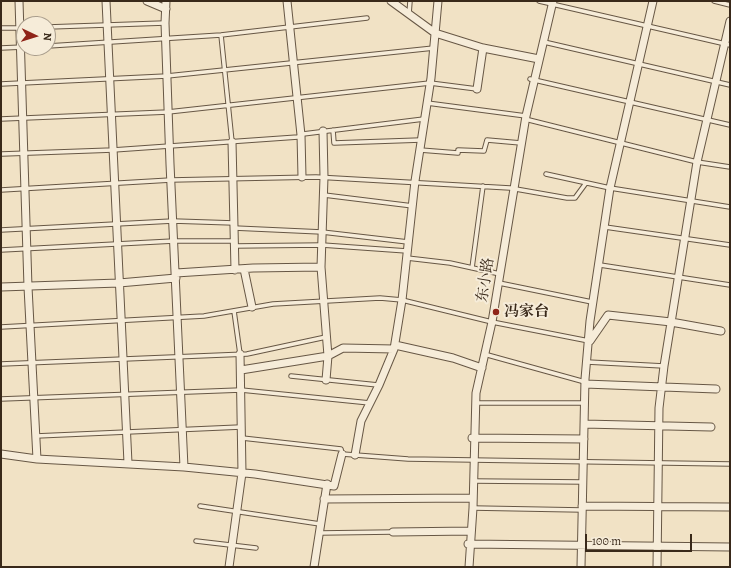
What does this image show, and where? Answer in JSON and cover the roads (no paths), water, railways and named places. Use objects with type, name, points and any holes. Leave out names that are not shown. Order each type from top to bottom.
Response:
[{"type":"street","points":[[19,1],[21,16]]},
{"type":"street","points":[[106,1],[128,463]]},
{"type":"street","points":[[147,1],[166,9]]},
{"type":"street","points":[[166,1],[165,23],[169,146],[184,467]]},
{"type":"street","points":[[287,1],[301,135],[302,177]]},
{"type":"street","points":[[391,1],[435,33],[483,48],[537,58]]},
{"type":"street","points":[[355,455],[361,421],[379,385],[394,347],[402,300],[415,181],[430,83],[438,1]]},
{"type":"street","points":[[581,567],[584,403],[594,302],[610,188],[653,1]]},
{"type":"street","name":"东小路","points":[[537,58],[543,42],[551,2]]},
{"type":"street","name":"东小路","points":[[468,567],[472,508],[474,403],[498,283],[524,117],[551,2]]},
{"type":"street","points":[[658,567],[657,507],[659,424],[664,366],[698,162],[716,81],[727,44],[730,21]]},
{"type":"street","points":[[477,89],[483,48]]},
{"type":"street","points":[[22,56],[28,287],[37,459]]},
{"type":"street","points":[[323,132],[324,195],[321,267],[328,356],[326,380]]},
{"type":"street","points":[[232,142],[235,270]]},
{"type":"street","points":[[1,287],[119,283],[244,269],[321,267]]},
{"type":"street","points":[[244,269],[252,307]]},
{"type":"street","points":[[590,341],[608,315],[671,322],[721,331]]},
{"type":"street","points":[[241,370],[328,356],[343,348],[394,347],[453,358],[481,367]]},
{"type":"street","points":[[229,567],[242,473],[240,354]]},
{"type":"street","points":[[585,383],[716,389]]},
{"type":"street","points":[[584,424],[659,424],[711,427]]},
{"type":"street","points":[[473,438],[584,439]]},
{"type":"street","points":[[1,454],[37,459],[184,467],[242,473],[334,486],[342,454]]},
{"type":"street","points":[[314,567],[327,484]]},
{"type":"street","points":[[324,499],[472,498]]},
{"type":"street","points":[[582,508],[730,507]]},
{"type":"street","points":[[392,532],[470,531]]},
{"type":"street","points":[[469,544],[730,547]]},
{"type":"lane","points":[[409,14],[410,1]]},
{"type":"lane","points":[[539,1],[551,2],[647,27],[727,44]]},
{"type":"lane","points":[[714,1],[730,5]]},
{"type":"lane","points":[[56,46],[221,35],[367,18]]},
{"type":"lane","points":[[56,27],[165,23]]},
{"type":"lane","points":[[1,28],[16,28]]},
{"type":"lane","points":[[221,35],[232,142]]},
{"type":"lane","points":[[543,42],[730,85]]},
{"type":"lane","points":[[1,48],[16,47]]},
{"type":"lane","points":[[1,84],[167,76],[434,48]]},
{"type":"lane","points":[[532,79],[629,103],[730,125]]},
{"type":"lane","points":[[1,119],[111,113],[168,112],[430,83],[477,89]]},
{"type":"lane","points":[[427,102],[524,117],[698,162],[730,167]]},
{"type":"lane","points":[[2,154],[113,150],[232,142],[301,135],[425,119]]},
{"type":"lane","points":[[333,130],[334,143],[422,140]]},
{"type":"lane","points":[[420,150],[458,153],[458,150],[484,151],[487,140],[520,143]]},
{"type":"lane","points":[[546,174],[610,188],[730,206]]},
{"type":"lane","points":[[1,190],[171,180],[324,177],[415,181],[512,188],[567,198],[575,198],[586,183]]},
{"type":"lane","points":[[472,268],[483,186]]},
{"type":"lane","points":[[324,195],[412,206]]},
{"type":"lane","points":[[1,230],[173,221],[322,232],[408,242]]},
{"type":"lane","points":[[605,227],[730,245]]},
{"type":"lane","points":[[1,250],[174,241],[234,244],[322,245],[407,255],[499,274]]},
{"type":"lane","points":[[600,264],[730,285]]},
{"type":"lane","points":[[498,283],[594,302]]},
{"type":"lane","points":[[1,327],[178,318],[204,316],[273,304],[380,298],[402,300],[491,322],[590,341]]},
{"type":"lane","points":[[234,311],[240,354]]},
{"type":"lane","points":[[1,364],[240,354],[326,337]]},
{"type":"lane","points":[[484,354],[585,383]]},
{"type":"lane","points":[[587,362],[664,366]]},
{"type":"lane","points":[[291,376],[379,385]]},
{"type":"lane","points":[[1,399],[241,390],[370,403]]},
{"type":"lane","points":[[474,403],[584,403]]},
{"type":"lane","points":[[36,436],[182,429],[242,428]]},
{"type":"lane","points":[[242,438],[341,449],[342,454],[408,458],[730,464]]},
{"type":"lane","points":[[472,481],[583,482]]},
{"type":"lane","points":[[200,506],[320,524]]},
{"type":"lane","points":[[472,508],[582,508]]},
{"type":"lane","points":[[319,533],[392,532]]},
{"type":"lane","points":[[196,541],[256,548]]},
{"type":"place","name":"冯家台","points":[[496,312]]}]
